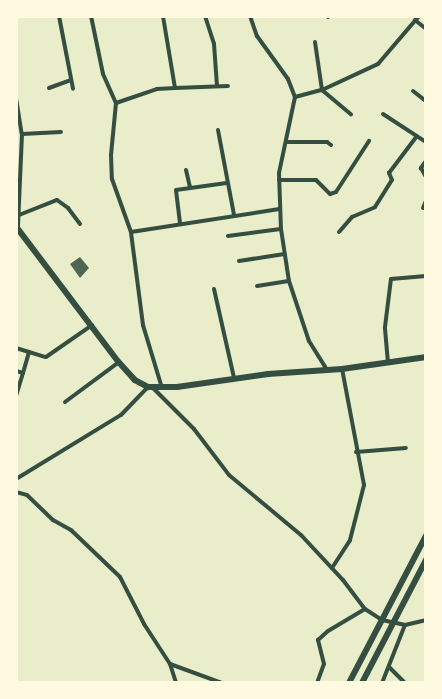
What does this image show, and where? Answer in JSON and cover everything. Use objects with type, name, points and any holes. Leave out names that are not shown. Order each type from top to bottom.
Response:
[{"type":"main road","points":[[17,227],[119,362],[135,380],[151,388],[234,378],[342,369],[426,357]]},
{"type":"main road","points":[[349,683],[426,536]]},
{"type":"main road","points":[[362,683],[426,560]]},
{"type":"street","points":[[59,16],[73,89]]},
{"type":"street","points":[[91,16],[104,74],[116,103],[111,155],[112,179],[131,232],[143,325],[162,388]]},
{"type":"street","points":[[163,16],[175,88]]},
{"type":"street","points":[[205,16],[214,44],[216,86]]},
{"type":"street","points":[[250,16],[257,36],[288,79],[295,97],[278,180],[281,229],[289,281],[310,341],[327,370]]},
{"type":"street","points":[[295,97],[322,90],[378,64],[419,16]]},
{"type":"street","points":[[415,20],[426,29]]},
{"type":"street","points":[[16,29],[16,39]]},
{"type":"street","points":[[314,42],[322,90],[351,114]]},
{"type":"street","points":[[50,88],[71,80]]},
{"type":"street","points":[[116,103],[157,89],[228,86]]},
{"type":"street","points":[[414,91],[426,101]]},
{"type":"street","points":[[17,100],[22,134],[17,227]]},
{"type":"street","points":[[383,114],[426,142]]},
{"type":"street","points":[[218,130],[227,183],[231,187],[234,215]]},
{"type":"street","points":[[22,134],[61,132]]},
{"type":"street","points":[[340,232],[352,217],[375,207],[392,180],[389,173],[417,136]]},
{"type":"street","points":[[278,180],[316,180],[330,194],[336,192],[369,140]]},
{"type":"street","points":[[286,142],[327,142],[331,145]]},
{"type":"street","points":[[426,161],[421,168],[426,176]]},
{"type":"street","points":[[186,170],[190,188]]},
{"type":"street","points":[[180,223],[176,190],[227,183]]},
{"type":"street","points":[[19,215],[57,200],[68,208],[80,224]]},
{"type":"street","points":[[423,208],[426,201]]},
{"type":"street","points":[[131,232],[279,209]]},
{"type":"street","points":[[228,236],[281,229]]},
{"type":"street","points":[[238,260],[284,254]]},
{"type":"street","points":[[388,363],[385,327],[391,279],[426,276]]},
{"type":"street","points":[[257,286],[289,281]]},
{"type":"street","points":[[214,289],[234,378]]},
{"type":"street","points":[[16,348],[46,357],[92,325]]},
{"type":"street","points":[[16,396],[29,352]]},
{"type":"street","points":[[65,402],[119,362]]},
{"type":"street","points":[[332,568],[350,540],[364,485],[356,452],[342,369]]},
{"type":"street","points":[[16,371],[23,373]]},
{"type":"street","points":[[16,479],[121,415],[151,388],[194,429],[238,485],[292,526],[332,568],[365,609],[382,620],[393,623],[405,625],[426,620]]},
{"type":"street","points":[[356,452],[406,448]]},
{"type":"street","points":[[16,492],[27,495],[53,520],[71,530],[120,577],[144,624],[170,664],[176,683]]},
{"type":"street","points":[[317,683],[324,664],[318,640],[328,631],[365,609]]},
{"type":"street","points":[[382,683],[405,625]]},
{"type":"street","points":[[170,664],[222,683]]},
{"type":"street","points":[[389,667],[404,683]]},
{"type":"building","points":[[80,257],[89,268],[80,278],[70,264]]}]
